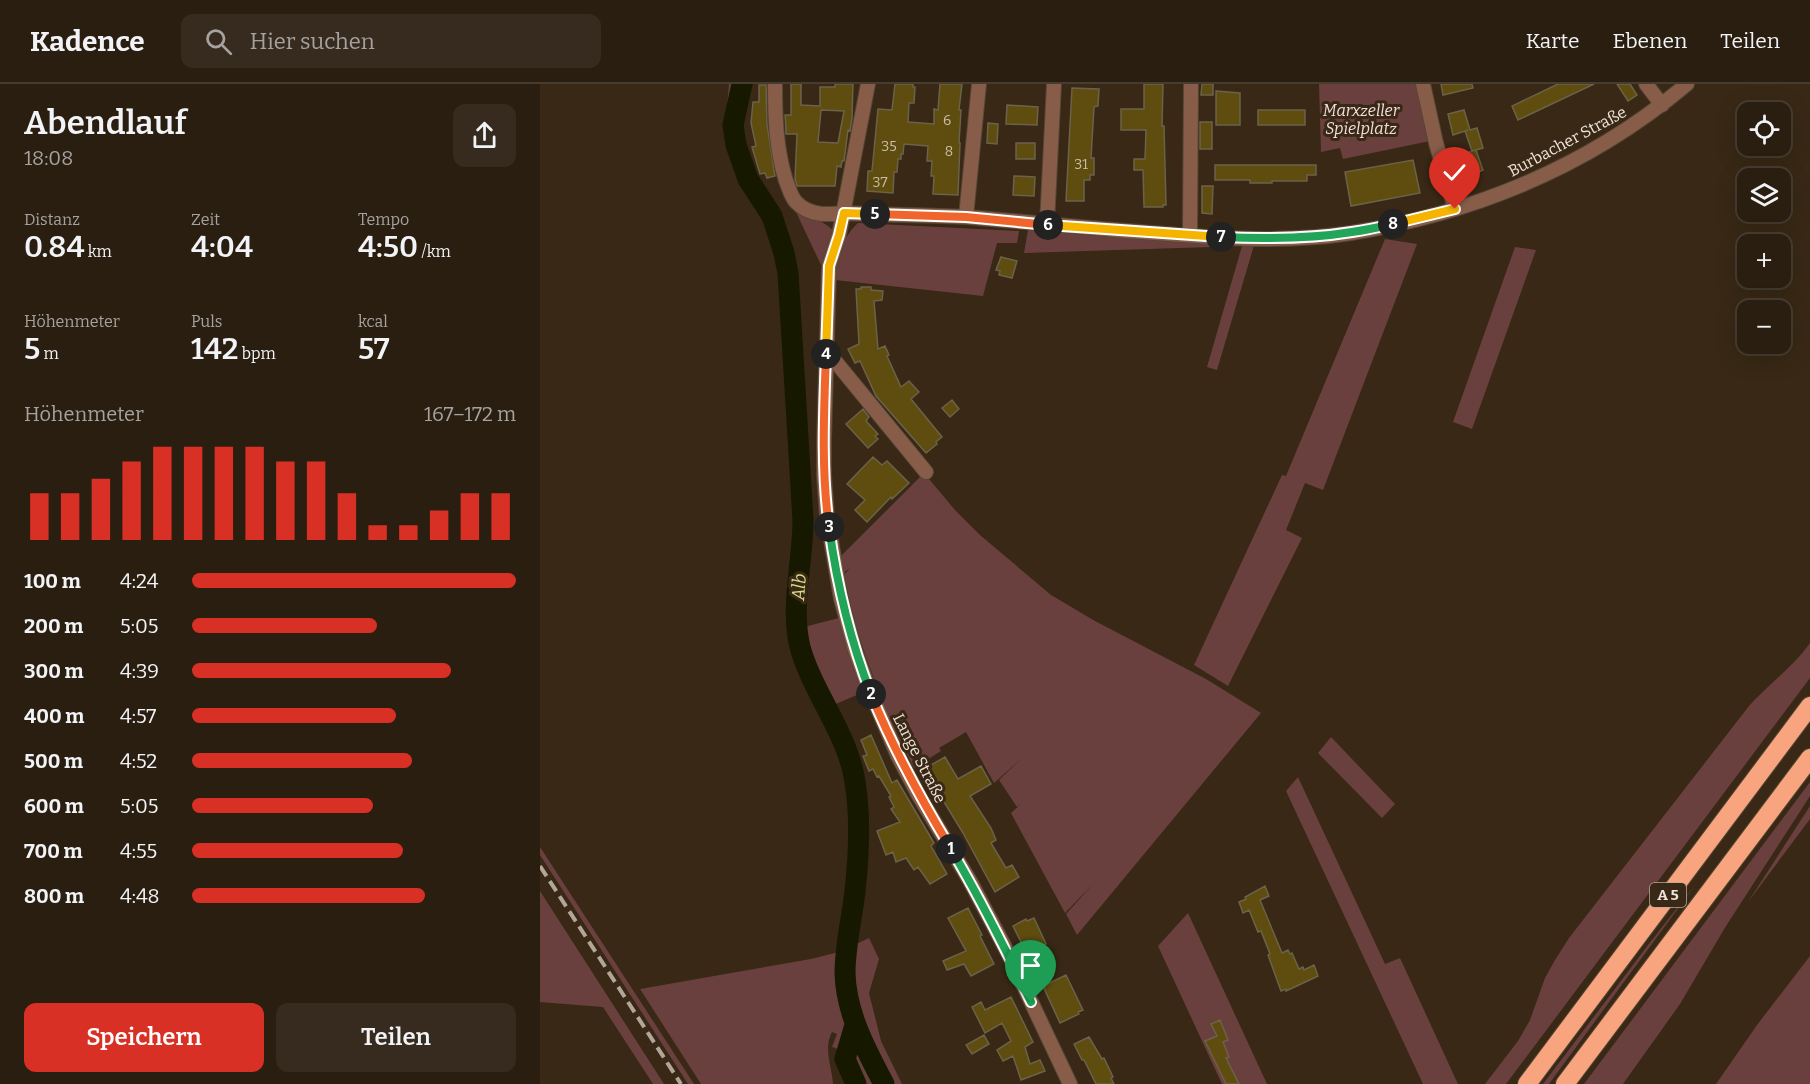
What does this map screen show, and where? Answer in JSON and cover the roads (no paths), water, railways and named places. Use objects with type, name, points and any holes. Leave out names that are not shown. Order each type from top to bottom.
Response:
[{"type":"highway","name":"A 5","points":[[1527,1084],[1810,706]]},
{"type":"highway","name":"A 5","points":[[1565,1084],[1810,758]]},
{"type":"street","points":[[775,84],[779,157],[794,201],[813,213],[825,215],[844,213]]},
{"type":"street","name":"Lange Straße","points":[[868,84],[844,213],[829,266],[824,440],[827,516],[841,599],[859,663],[898,756],[970,881],[1070,1084]]},
{"type":"street","points":[[966,217],[979,84]]},
{"type":"street","points":[[1047,225],[1054,84]]},
{"type":"street","points":[[1190,236],[1191,84]]},
{"type":"street","points":[[1423,84],[1436,143],[1455,209]]},
{"type":"street","points":[[1646,84],[1662,105]]},
{"type":"street","name":"Burbacher Straße","points":[[844,213],[966,217],[1190,236],[1246,238],[1351,233],[1424,218],[1495,197],[1584,154],[1628,129],[1687,84]]},
{"type":"street","points":[[826,350],[926,472]]},
{"type":"waterway","name":"Alb","points":[[742,84],[733,125],[736,145],[748,179],[772,216],[788,273],[803,520],[796,616],[797,631],[800,647],[813,681],[845,747],[857,796],[858,850],[846,953],[846,988],[858,1031],[884,1084]]},
{"type":"waterway","points":[[855,1025],[845,1059],[856,1084]]},
{"type":"railway","points":[[540,866],[681,1084]]},
{"type":"park label","name":"Marxzeller Spielplatz","points":[[1361,119]]}]
